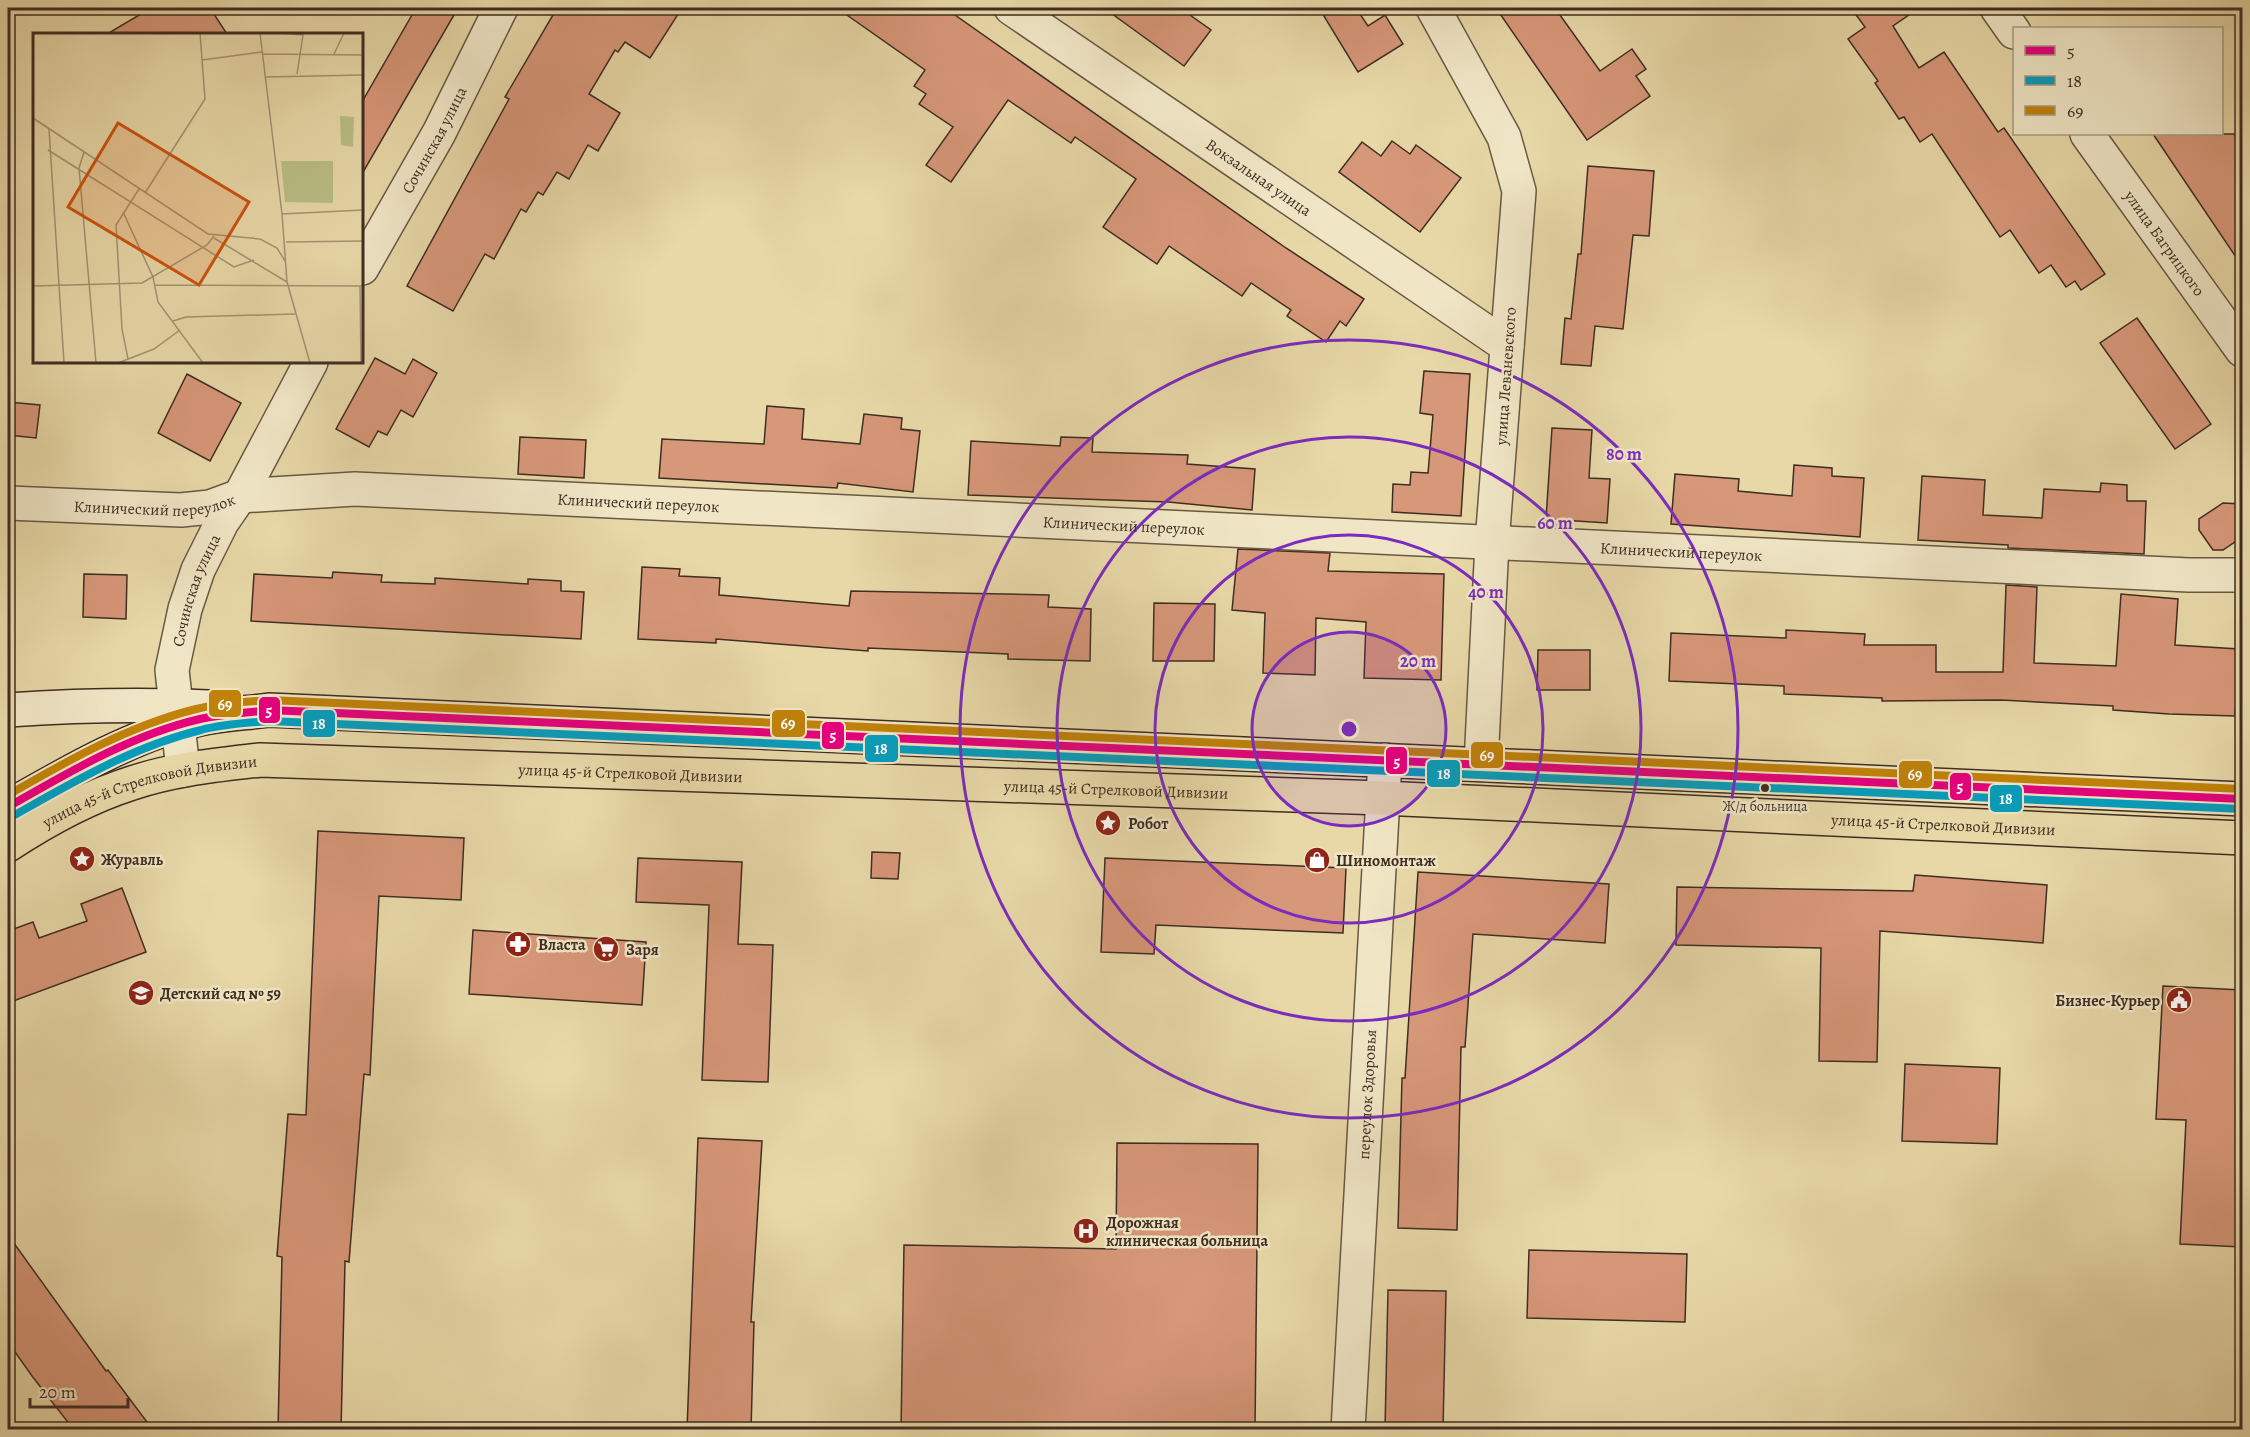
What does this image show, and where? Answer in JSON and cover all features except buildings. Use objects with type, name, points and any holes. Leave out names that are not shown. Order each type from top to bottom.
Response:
[{"type":"main road","name":"улица 45-й Стрелковой Дивизии","points":[[8,807],[176,716],[201,719],[269,710],[2242,799]]},
{"type":"main road","name":"улица 45-й Стрелковой Дивизии","points":[[8,845],[82,802],[132,782],[183,770],[260,760],[1382,798],[2242,838]]},
{"type":"street","name":"Сочинская улица","points":[[363,266],[439,133],[501,8]]},
{"type":"street","name":"Вокзальная улица","points":[[1011,8],[1507,346]]},
{"type":"street","name":"улица Леваневского","points":[[1433,8],[1504,137],[1519,191],[1492,543],[1481,764]]},
{"type":"street","points":[[1997,8],[2013,31]]},
{"type":"street","name":"улица Багрицкого","points":[[2088,135],[2242,350]]},
{"type":"street","name":"Сочинская улица","points":[[183,770],[172,670],[185,609],[198,570],[222,522],[240,496],[310,363]]},
{"type":"street","name":"Клинический переулок","points":[[8,503],[181,510],[210,507],[240,496],[355,489],[2189,575],[2242,575]]},
{"type":"street","points":[[8,710],[83,705],[176,716]]},
{"type":"street","name":"переулок Здоровья","points":[[1348,1430],[1385,760]]},
{"type":"transit line","name":"69","points":[[8,795],[75,757],[146,725],[205,707],[269,700],[2242,789]]},
{"type":"transit line","name":"5","points":[[8,807],[101,756],[149,735],[200,719],[269,710],[2242,799]]},
{"type":"transit line","name":"18","points":[[13,816],[104,766],[152,745],[209,728],[269,721],[2242,809]]},
{"type":"place","name":"Ж/д больница","points":[[1765,788]]},
{"type":"place","name":"Робот","points":[[1108,823]]},
{"type":"place","name":"Журавль","points":[[82,859]]},
{"type":"place","name":"Шиномонтаж","points":[[1317,860]]},
{"type":"place","name":"Власта","points":[[518,944]]},
{"type":"place","name":"Заря","points":[[606,949]]},
{"type":"place","name":"Детский сад № 59","points":[[141,993]]},
{"type":"place","name":"Бизнес-Курьер","points":[[2179,1000]]},
{"type":"place","name":"Дорожная клиническая больница","points":[[1086,1231]]}]
